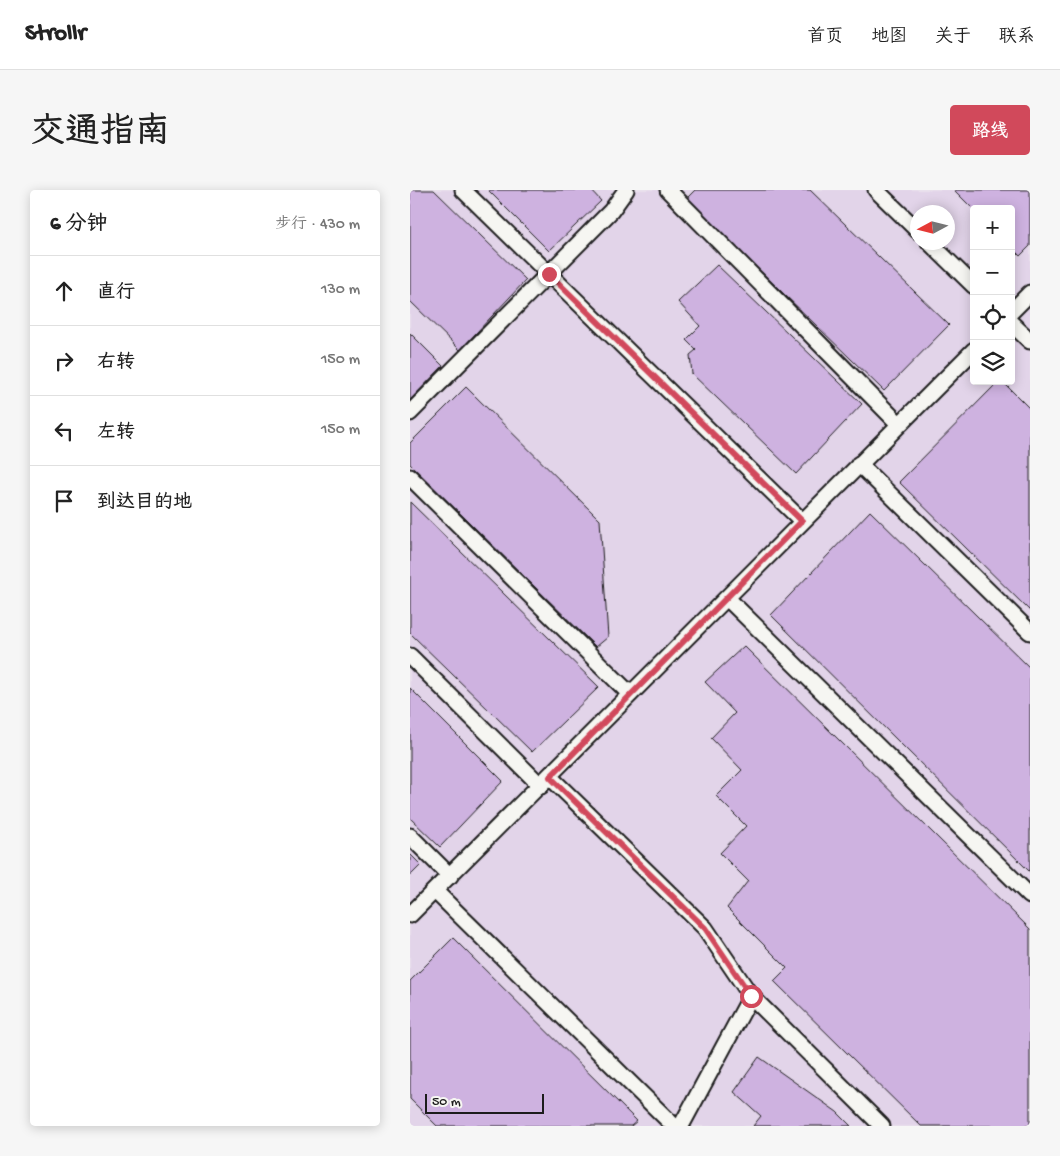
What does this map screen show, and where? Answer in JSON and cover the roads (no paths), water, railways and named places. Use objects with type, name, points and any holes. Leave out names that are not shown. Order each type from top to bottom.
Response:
[{"type":"street","points":[[463,190],[802,521]]},
{"type":"street","points":[[410,413],[611,211],[626,190]]},
{"type":"street","points":[[668,190],[900,424]]},
{"type":"street","points":[[876,190],[910,223]]},
{"type":"street","points":[[937,250],[970,282]]},
{"type":"street","points":[[1015,308],[1030,293]]},
{"type":"street","points":[[1015,327],[1030,341]]},
{"type":"street","points":[[410,915],[970,354]]},
{"type":"street","points":[[859,464],[1030,632]]},
{"type":"street","points":[[410,477],[630,694]]},
{"type":"street","points":[[727,598],[1030,896]]},
{"type":"street","points":[[410,656],[705,928],[751,996],[882,1126]]},
{"type":"street","points":[[410,836],[450,876]]},
{"type":"street","points":[[435,891],[674,1126]]},
{"type":"street","points":[[681,1126],[751,996]]}]
